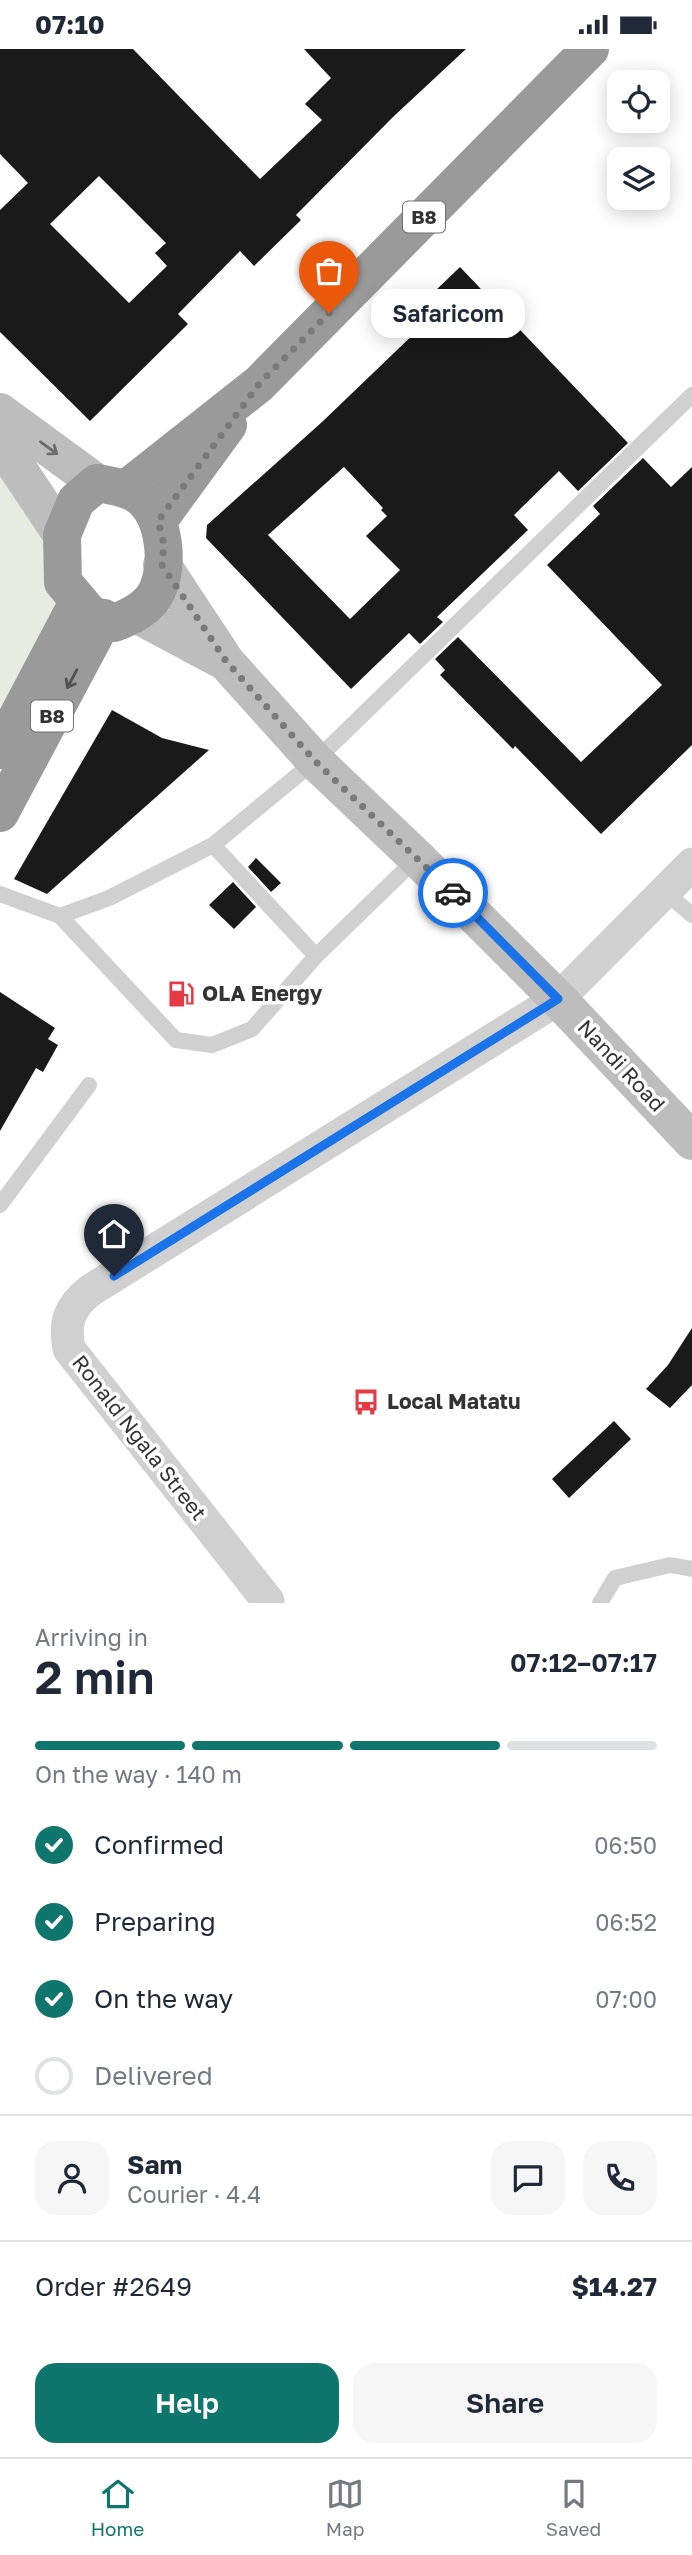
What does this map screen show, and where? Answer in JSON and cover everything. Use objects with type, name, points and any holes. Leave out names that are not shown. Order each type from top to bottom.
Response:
[{"type":"highway","name":"B8","points":[[0,750],[106,612],[156,592],[164,544],[158,521],[259,384],[590,49]]},
{"type":"highway","name":"B8","points":[[106,612],[63,582],[62,535],[76,501],[112,486],[259,384]]},
{"type":"highway","points":[[112,486],[143,499],[158,521]]},
{"type":"highway","name":"B8","points":[[0,813],[106,612]]},
{"type":"street","points":[[0,412],[112,486]]},
{"type":"street","points":[[0,442],[62,535]]},
{"type":"street","name":"Nandi Road","points":[[162,565],[226,661],[315,761],[558,999],[692,1141]]},
{"type":"street","name":"Nandi Road","points":[[106,612],[226,661]]},
{"type":"street","name":"Ronald Ngala Street","points":[[268,1601],[69,1349],[65,1331],[69,1316],[78,1300],[558,999],[692,864]]},
{"type":"lane","points":[[60,916],[109,898],[213,845],[315,761],[692,395]]},
{"type":"lane","points":[[213,845],[316,956]]},
{"type":"lane","points":[[0,894],[60,916],[176,1040],[212,1045],[252,1029],[316,956],[417,858]]},
{"type":"lane","points":[[664,892],[692,915]]},
{"type":"lane","points":[[0,1205],[89,1085]]},
{"type":"lane","points":[[600,1603],[615,1578],[670,1566],[692,1569]]},
{"type":"shaded area","points":[[0,453],[57,537],[74,606],[0,746]]},
{"type":"building","points":[[0,49],[133,49],[260,179],[322,120],[305,104],[331,78],[304,49],[466,49],[393,117],[296,215],[301,220],[254,266],[240,251],[178,314],[188,324],[90,421],[0,332],[0,210],[28,183],[0,154]],"holes":[[[99,176],[166,243],[155,253],[167,266],[129,303],[50,224]]]},
{"type":"building","points":[[460,267],[628,443],[578,491],[559,471],[514,515],[528,530],[437,617],[443,622],[420,644],[409,633],[351,689],[206,538],[207,525],[322,422],[420,328],[409,316]],"holes":[[[344,467],[383,508],[381,510],[387,516],[366,536],[400,570],[350,619],[268,535]]]},
{"type":"building","points":[[643,458],[671,487],[692,467],[692,745],[601,834],[515,746],[513,749],[440,675],[445,670],[435,659],[458,637],[581,762],[662,685],[547,565],[600,514],[593,506]]},
{"type":"building","points":[[112,710],[162,738],[209,750],[47,894],[14,879]]},
{"type":"building","points":[[256,858],[281,883],[271,892],[248,867]]},
{"type":"building","points":[[233,882],[256,907],[234,929],[209,905]]},
{"type":"building","points":[[0,992],[55,1028],[48,1039],[58,1045],[43,1072],[36,1068],[0,1131]]},
{"type":"building","points":[[692,1328],[692,1385],[670,1408],[646,1389],[668,1365]]},
{"type":"building","points":[[614,1421],[631,1439],[569,1498],[552,1479]]},
{"type":"way so far","points":[[329,313],[259,384],[158,521],[164,544],[162,565],[226,661],[315,761],[453,893]]},
{"type":"place","name":"Safaricom","points":[[329,313]]},
{"type":"place","name":"OLA Energy","points":[[181,994]]},
{"type":"place","name":"Local Matatu","points":[[366,1402]]},
{"type":"route","points":[[114,1276],[558,999],[453,893]]}]
